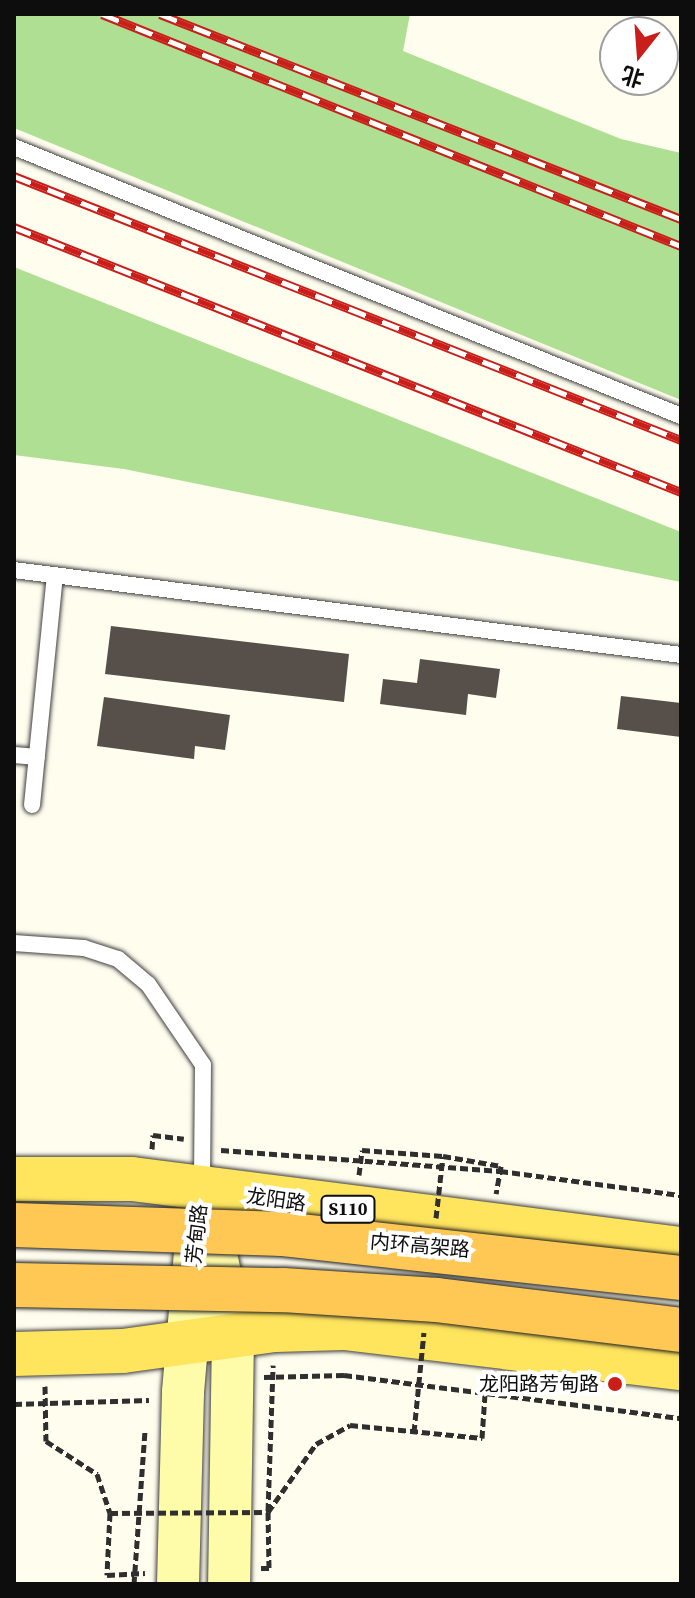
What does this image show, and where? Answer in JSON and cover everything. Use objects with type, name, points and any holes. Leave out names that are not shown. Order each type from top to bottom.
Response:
[{"type":"highway","name":"内环高架路","points":[[14,1225],[283,1234],[681,1278]]},
{"type":"highway","points":[[14,1285],[329,1293],[681,1330]]},
{"type":"main road","name":"龙阳路","points":[[14,1179],[132,1179],[202,1187],[281,1202],[681,1249]]},
{"type":"main road","name":"芳甸路","points":[[202,1187],[254,1333],[247,1580]]},
{"type":"main road","name":"芳甸路","points":[[178,1584],[183,1392],[202,1187]]},
{"type":"main road","points":[[30,1354],[186,1343],[254,1333],[344,1328],[489,1341],[681,1368]]},
{"type":"lane","points":[[14,147],[681,416]]},
{"type":"lane","points":[[14,570],[681,655]]},
{"type":"lane","points":[[32,805],[55,576]]},
{"type":"lane","points":[[14,755],[37,757]]},
{"type":"lane","points":[[14,943],[84,948],[118,959],[148,984],[203,1065],[202,1187]]},
{"type":"path","points":[[153,1135],[200,1143],[232,1154],[500,1171],[681,1195]]},
{"type":"path","points":[[362,1150],[501,1166]]},
{"type":"path","points":[[281,1202],[284,1156]]},
{"type":"path","points":[[254,1333],[253,1378],[268,1512],[269,1568]]},
{"type":"path","points":[[247,1580],[268,1512],[316,1444],[350,1425],[482,1438],[489,1341]]},
{"type":"path","points":[[30,1354],[45,1403],[46,1441],[97,1474],[110,1513],[107,1575]]},
{"type":"path","points":[[253,1378],[344,1375],[485,1390],[681,1418]]},
{"type":"path","points":[[14,1404],[148,1400],[183,1392]]},
{"type":"path","points":[[110,1513],[268,1512]]},
{"type":"green space","points":[[14,14],[410,14],[403,51],[621,139],[681,153],[681,400],[14,128]]},
{"type":"green space","points":[[14,267],[681,532],[681,582],[124,469],[14,455]]},
{"type":"building","points":[[111,626],[349,654],[344,702],[105,674]]},
{"type":"building","points":[[420,659],[500,669],[496,698],[468,694],[466,715],[380,704],[383,679],[417,683]]},
{"type":"building","points":[[621,696],[681,703],[681,737],[617,729]]},
{"type":"building","points":[[104,697],[230,715],[225,750],[195,746],[194,759],[97,746]]},
{"type":"railway","points":[[102,14],[681,246]]},
{"type":"railway","points":[[160,14],[681,219]]},
{"type":"railway","points":[[14,176],[681,440]]},
{"type":"railway","points":[[14,227],[681,492]]},
{"type":"place","name":"龙阳路芳甸路","points":[[615,1384]]}]
